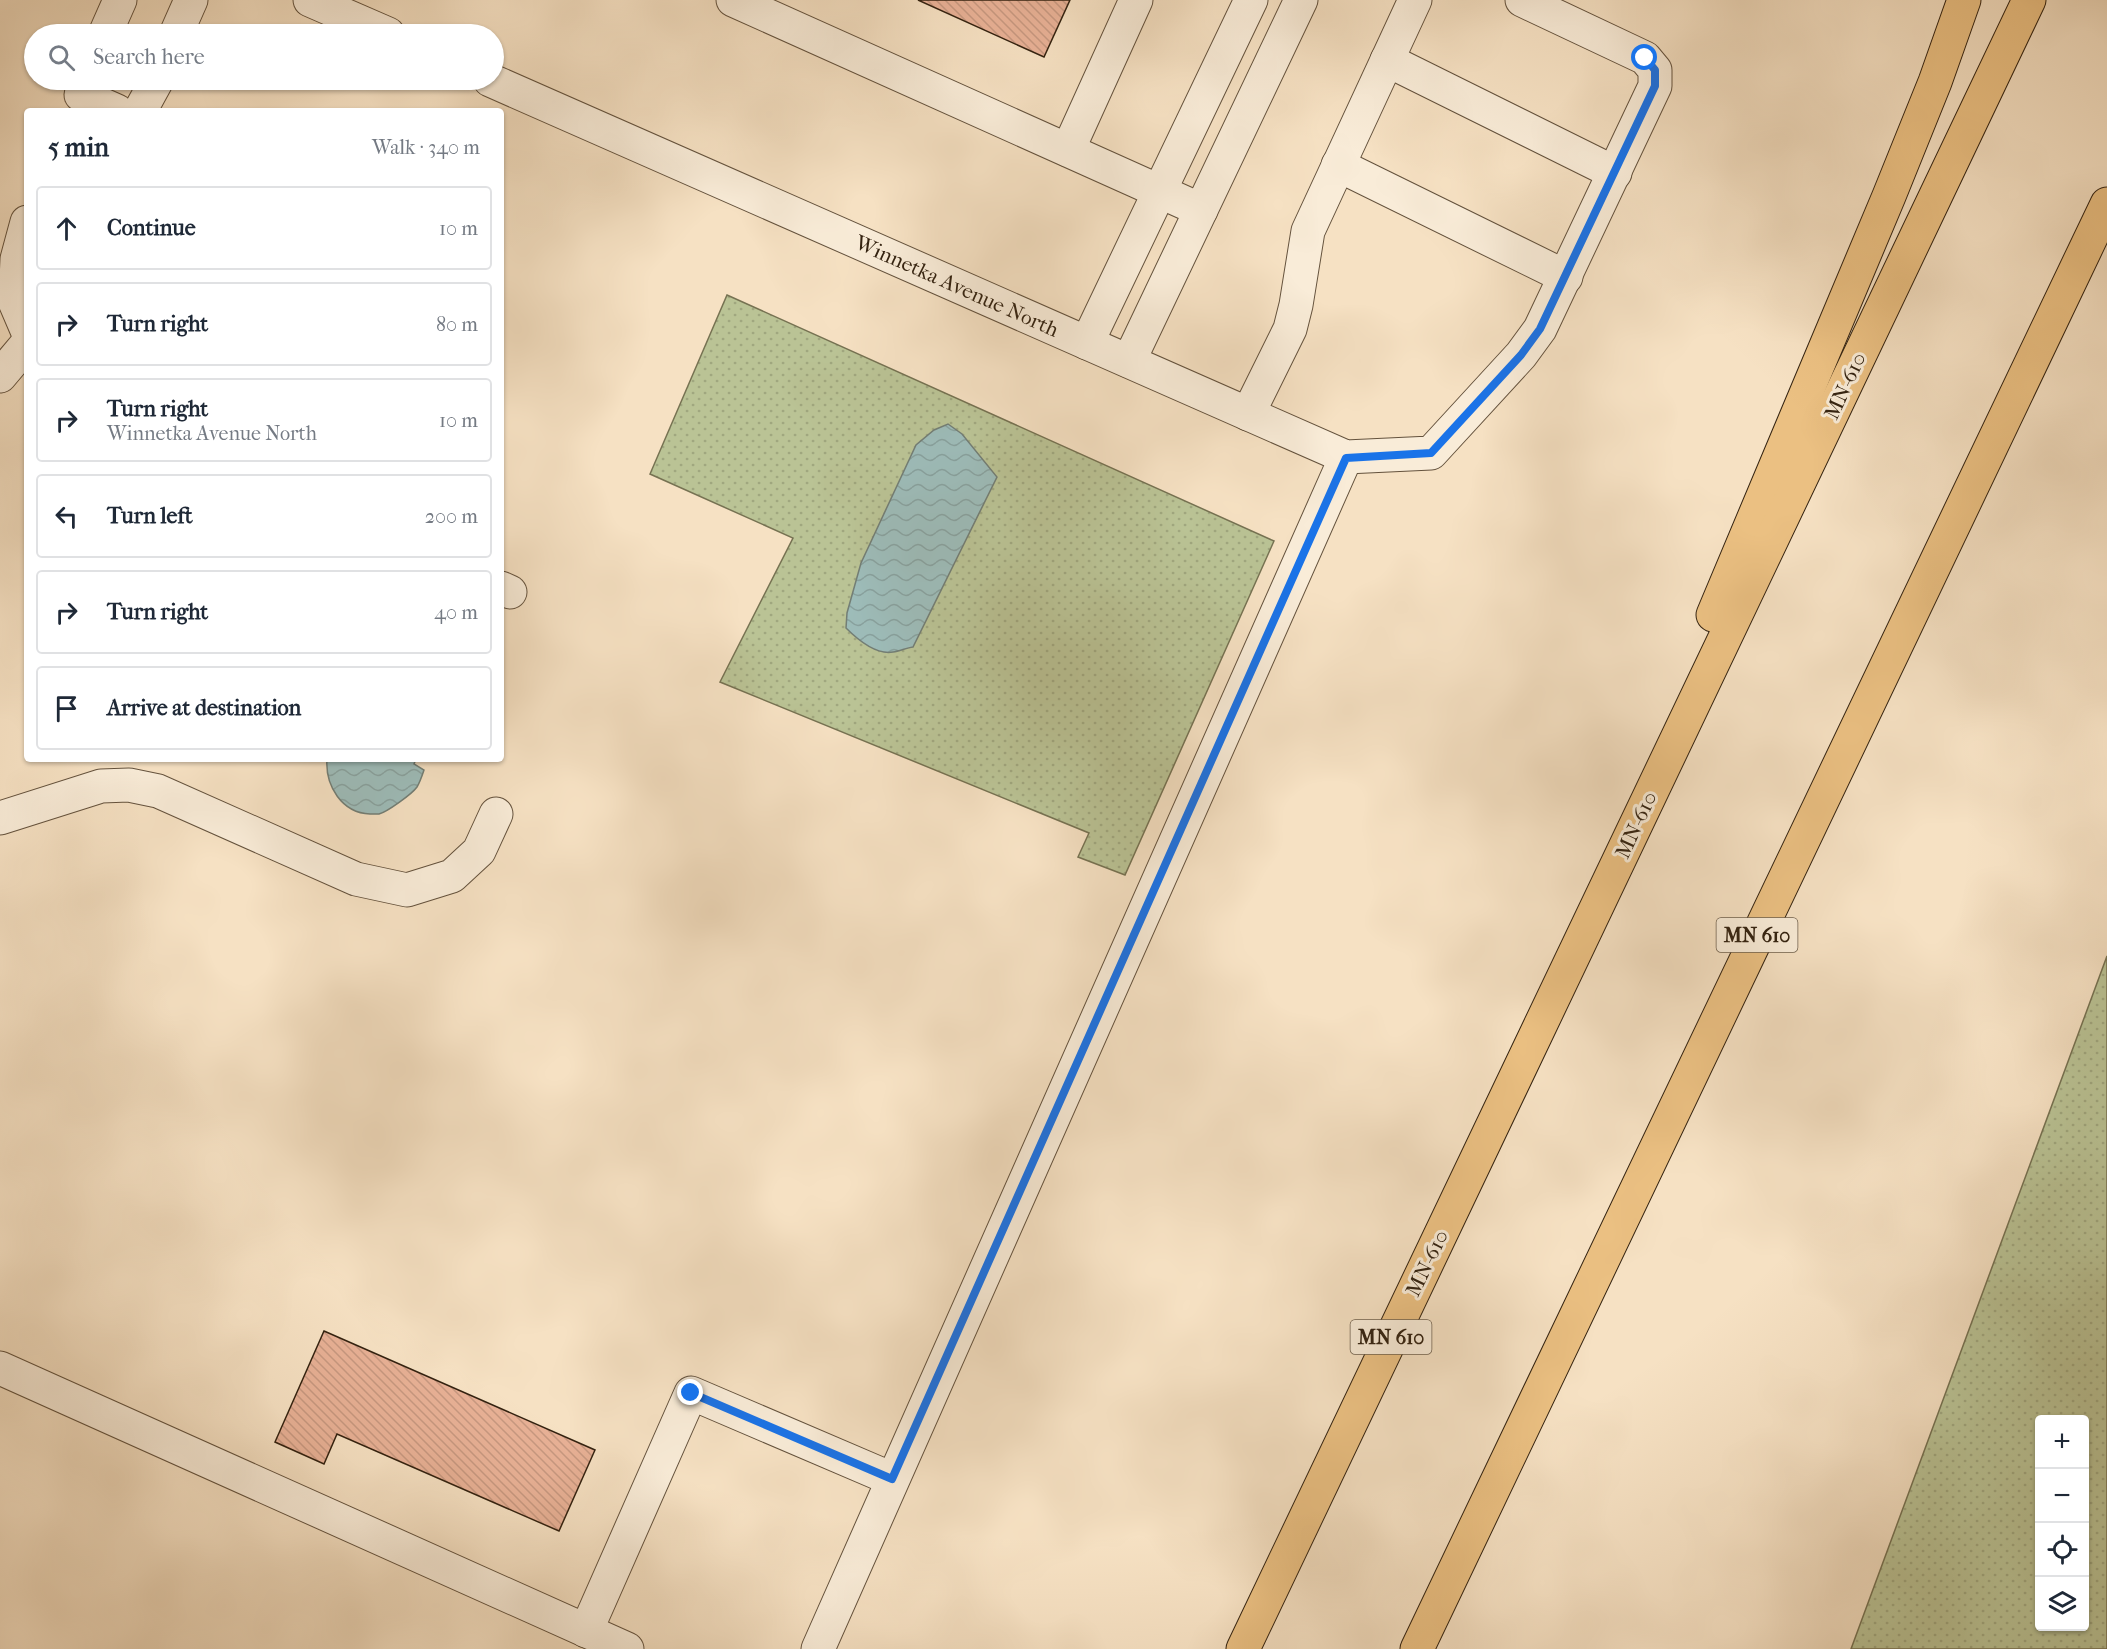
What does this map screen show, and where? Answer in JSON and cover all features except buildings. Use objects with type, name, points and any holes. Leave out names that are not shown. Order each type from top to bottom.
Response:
[{"type":"highway","points":[[1541,1026],[1889,196],[1935,82],[1964,0]]},
{"type":"highway","name":"MN-610","points":[[1242,1649],[2029,0]]},
{"type":"highway","name":"MN 610","points":[[1418,1649],[2104,212]]},
{"type":"street","points":[[109,24],[120,0]]},
{"type":"street","points":[[181,24],[192,0]]},
{"type":"street","points":[[310,0],[365,24]]},
{"type":"street","points":[[733,0],[1201,210]]},
{"type":"street","points":[[1068,150],[1136,0]]},
{"type":"street","points":[[1087,343],[1251,0]]},
{"type":"street","points":[[1129,361],[1300,0]]},
{"type":"street","points":[[1248,414],[1290,329],[1308,231],[1415,0]]},
{"type":"street","points":[[1338,165],[1566,277],[1655,86],[1655,70],[1645,58],[1522,0]]},
{"type":"street","points":[[1387,60],[1615,173]]},
{"type":"street","name":"Winnetka Avenue North","points":[[504,86],[1346,458],[1431,453],[1521,355],[1540,329],[1566,277]]},
{"type":"street","points":[[142,108],[152,90]]},
{"type":"street","points":[[81,95],[110,108]]},
{"type":"street","points":[[24,233],[17,259],[15,302],[24,323]]},
{"type":"street","points":[[0,376],[24,348]]},
{"type":"street","points":[[818,1649],[1346,458]]},
{"type":"street","points":[[0,818],[101,786],[129,785],[158,791],[356,879],[406,890],[452,876],[479,851],[495,814]]},
{"type":"street","points":[[0,1368],[627,1649]]},
{"type":"street","points":[[586,1631],[691,1393],[892,1479]]},
{"type":"green space","points":[[727,295],[1274,541],[1125,875],[1078,857],[1089,833],[720,682],[793,538],[650,474]]},
{"type":"green space","points":[[2107,956],[2107,1649],[1851,1649]]},
{"type":"water","points":[[948,424],[962,434],[997,477],[913,647],[893,652],[880,651],[861,641],[846,628],[847,613],[861,563],[916,445],[934,430]]},
{"type":"water","points":[[327,762],[415,762],[414,764],[424,770],[417,787],[410,794],[383,813],[370,814],[351,809],[337,796],[332,788]]},
{"type":"route","points":[[691,1393],[892,1479],[1346,458],[1431,453],[1521,355],[1540,329],[1566,277],[1655,86],[1655,70],[1645,58]]}]
